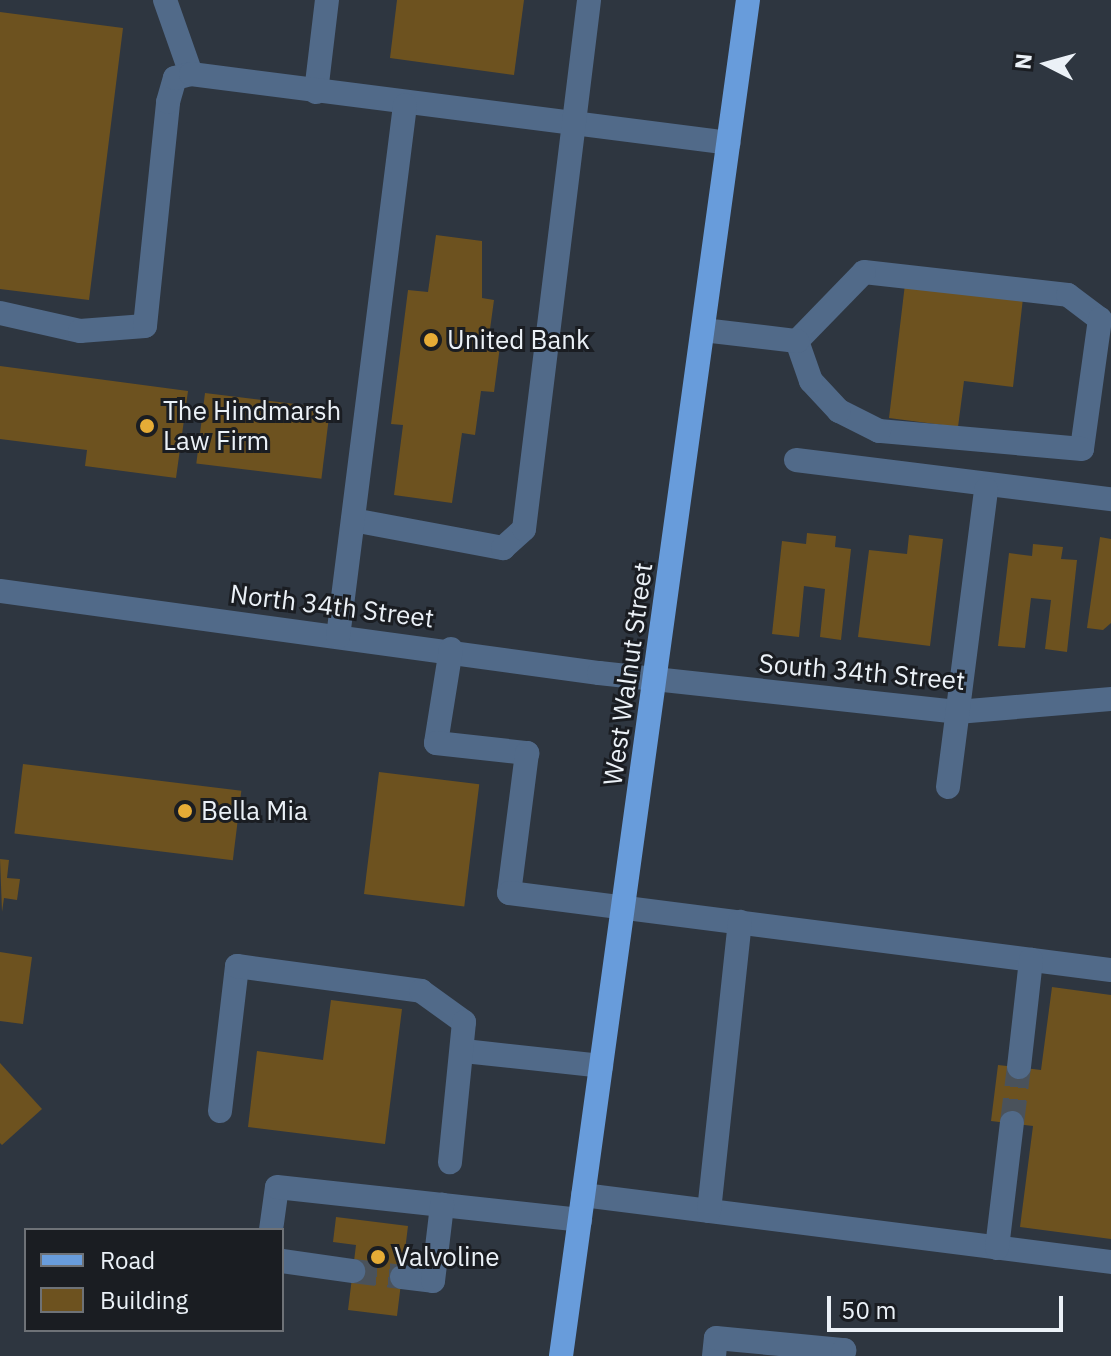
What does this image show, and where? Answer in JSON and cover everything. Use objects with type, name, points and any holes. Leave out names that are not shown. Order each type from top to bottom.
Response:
[{"type":"main road","name":"West Walnut Street","points":[[561,1356],[748,0]]},
{"type":"street","points":[[165,0],[191,74]]},
{"type":"street","points":[[316,92],[327,0]]},
{"type":"street","points":[[353,520],[503,548],[520,536],[589,0]]},
{"type":"street","points":[[0,313],[80,331],[145,326],[168,102],[175,78],[191,74],[405,105],[729,143]]},
{"type":"street","points":[[338,637],[405,105]]},
{"type":"street","points":[[864,272],[1068,295],[1100,319],[1082,449],[879,431],[839,411],[811,381],[797,341],[864,272]]},
{"type":"street","points":[[703,330],[797,341]]},
{"type":"street","points":[[796,460],[986,489],[1111,499]]},
{"type":"street","points":[[948,787],[986,489]]},
{"type":"street","name":"North 34th Street","points":[[0,591],[338,637],[451,649],[656,679]]},
{"type":"street","points":[[451,649],[436,743],[527,753],[509,893],[1111,970]]},
{"type":"street","name":"South 34th Street","points":[[656,679],[957,712],[1111,699]]},
{"type":"street","points":[[709,1211],[740,922]]},
{"type":"street","points":[[1019,1067],[1031,960]]},
{"type":"street","points":[[220,1111],[237,966],[421,991],[464,1022],[464,1051],[450,1162]]},
{"type":"street","points":[[464,1051],[601,1066]]},
{"type":"street","points":[[997,1248],[1012,1123]]},
{"type":"street","points":[[271,1228],[277,1187],[580,1220]]},
{"type":"street","points":[[583,1195],[1111,1262]]},
{"type":"street","points":[[402,1277],[433,1281],[442,1205]]},
{"type":"street","points":[[284,1261],[353,1271]]},
{"type":"street","points":[[714,1356],[716,1338],[844,1350],[843,1356]]},
{"type":"building","points":[[397,0],[524,0],[514,75],[390,58]]},
{"type":"building","points":[[0,12],[123,28],[89,300],[0,289]]},
{"type":"building","points":[[436,235],[482,241],[482,298],[494,300],[488,344],[500,346],[494,392],[481,391],[475,435],[462,433],[452,503],[394,495],[403,425],[391,424],[408,290],[428,292]]},
{"type":"building","points":[[905,284],[1023,298],[1013,387],[964,381],[958,427],[889,418]]},
{"type":"building","points":[[0,366],[188,391],[176,478],[85,466],[87,450],[0,439]]},
{"type":"building","points":[[205,393],[330,408],[321,479],[196,463]]},
{"type":"building","points":[[807,533],[836,536],[835,547],[851,549],[841,640],[820,637],[825,589],[804,586],[799,637],[772,634],[782,541],[806,544]]},
{"type":"building","points":[[909,535],[943,539],[930,646],[858,637],[869,550],[907,554]]},
{"type":"building","points":[[1100,537],[1111,539],[1111,623],[1103,630],[1087,628]]},
{"type":"building","points":[[1033,544],[1063,547],[1061,559],[1077,560],[1067,652],[1045,649],[1051,600],[1031,598],[1025,648],[998,646],[1009,553],[1032,556]]},
{"type":"building","points":[[23,764],[241,791],[233,860],[14,833]]},
{"type":"building","points":[[379,772],[479,784],[464,906],[364,894]]},
{"type":"building","points":[[0,859],[9,860],[7,878],[20,879],[17,900],[4,898],[2,912]]},
{"type":"building","points":[[0,952],[32,957],[23,1024],[0,1021]]},
{"type":"building","points":[[1052,987],[1111,995],[1111,1239],[1020,1227],[1033,1126],[991,1121],[998,1065],[1041,1070]]},
{"type":"building","points":[[331,1000],[402,1009],[385,1144],[248,1127],[257,1051],[323,1060]]},
{"type":"building","points":[[0,1063],[42,1109],[2,1145],[0,1143]]},
{"type":"building","points":[[336,1217],[408,1226],[397,1316],[348,1310],[356,1245],[333,1242]]},
{"type":"tunnel","points":[[1012,1123],[1019,1067]]},
{"type":"tunnel","points":[[353,1271],[402,1277]]},
{"type":"place","name":"United Bank","points":[[431,340]]},
{"type":"place","name":"The Hindmarsh Law Firm","points":[[147,426]]},
{"type":"place","name":"Bella Mia","points":[[185,811]]},
{"type":"place","name":"Valvoline","points":[[378,1257]]}]
